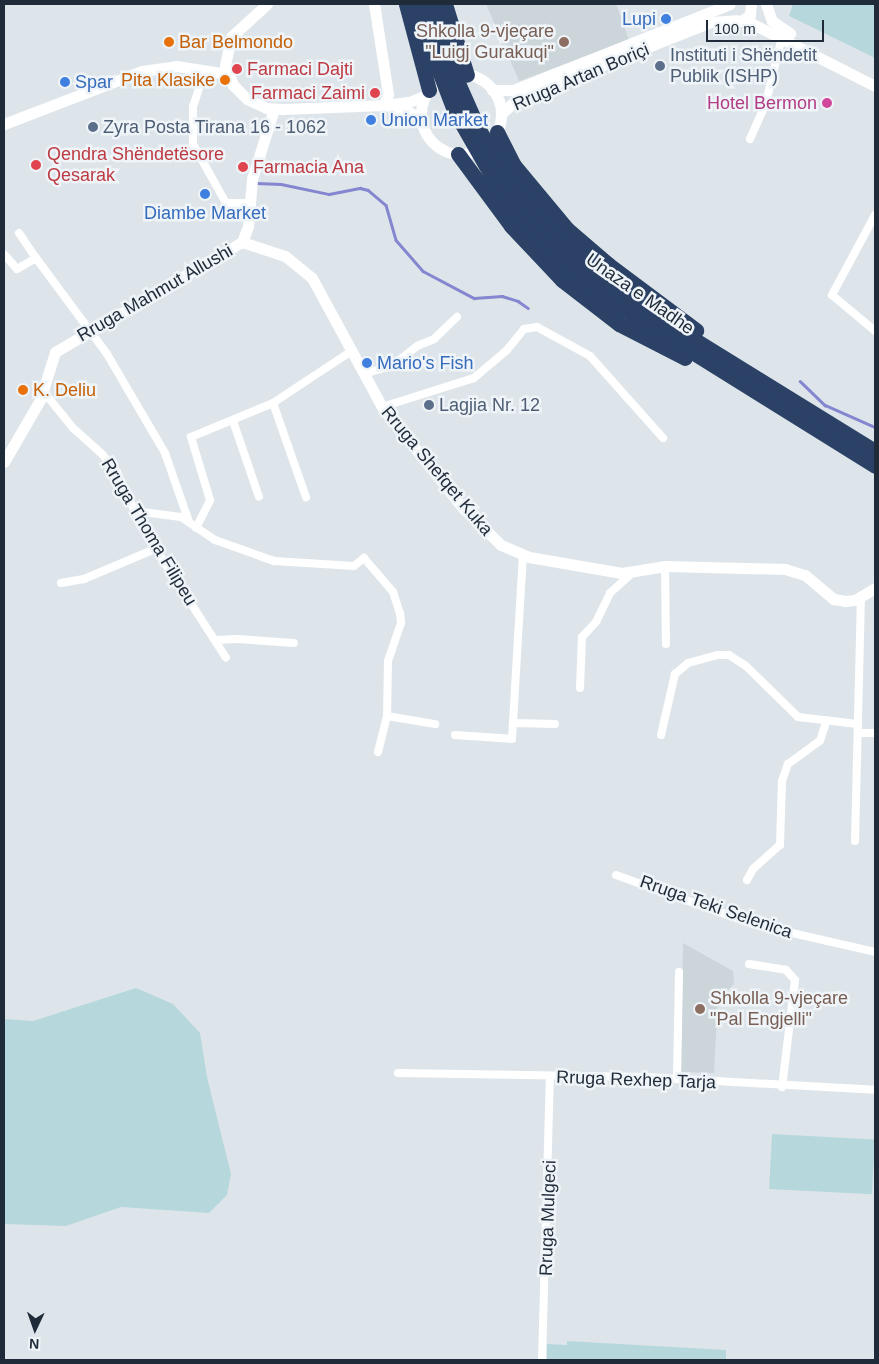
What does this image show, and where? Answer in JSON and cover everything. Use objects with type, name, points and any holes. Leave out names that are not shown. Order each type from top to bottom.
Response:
[{"type":"highway","points":[[406,4],[429,91]]},
{"type":"highway","name":"Unaza e Madhe","points":[[420,4],[439,72],[454,110],[484,164],[522,218],[562,261],[610,300],[875,450]]},
{"type":"highway","name":"Unaza e Madhe","points":[[433,4],[451,67],[465,102],[510,182],[536,215],[583,262],[648,311],[697,341],[875,466]]},
{"type":"highway","points":[[445,4],[467,75]]},
{"type":"highway","points":[[497,132],[513,164],[567,229],[756,384]]},
{"type":"highway","points":[[460,154],[511,226],[548,267],[590,303],[648,341],[756,384]]},
{"type":"street","points":[[267,4],[231,37],[225,59],[227,74],[248,99],[274,109],[409,102],[429,91],[448,76],[467,75]]},
{"type":"street","points":[[374,4],[388,94],[380,105]]},
{"type":"street","points":[[730,4],[729,13],[748,11],[875,78]]},
{"type":"street","name":"Rruga Artan Boriçi","points":[[492,90],[515,89],[712,7],[730,4]]},
{"type":"street","points":[[766,4],[768,14],[775,25]]},
{"type":"street","points":[[748,11],[875,86]]},
{"type":"street","name":"Rruga Artan Boriçi","points":[[501,114],[516,100],[716,21],[748,11]]},
{"type":"street","points":[[750,139],[765,106],[780,45]]},
{"type":"street","points":[[4,124],[142,71],[176,66],[204,73],[227,74]]},
{"type":"street","points":[[204,73],[193,106],[193,144],[226,203],[249,203]]},
{"type":"street","name":"Rruga Artan Boriçi","points":[[467,75],[482,80],[492,90],[501,114],[497,132]]},
{"type":"street","points":[[429,91],[422,121],[426,133],[436,145],[460,154],[480,150],[497,132]]},
{"type":"street","points":[[380,105],[409,112],[422,121]]},
{"type":"street","name":"Rruga Mahmut Allushi","points":[[4,462],[43,391],[55,352],[242,242],[248,226],[251,184],[274,109]]},
{"type":"street","points":[[875,215],[832,295],[875,331]]},
{"type":"street","points":[[19,233],[91,331],[165,453],[189,522]]},
{"type":"street","name":"Rruga Shefqet Kuka","points":[[242,242],[286,256],[304,269],[323,294],[382,407],[478,524],[501,545],[523,555],[632,573],[665,566],[785,569],[814,581],[834,599],[849,601],[875,588]]},
{"type":"street","points":[[4,254],[17,269],[36,258]]},
{"type":"street","points":[[364,374],[394,365],[417,346],[434,339],[457,317]]},
{"type":"street","points":[[382,407],[465,382],[481,373],[524,329],[537,328],[590,356],[663,438]]},
{"type":"street","points":[[196,528],[210,500],[191,437],[273,403],[353,350]]},
{"type":"street","name":"Rruga Thoma Filipeu","points":[[43,391],[73,428],[110,463],[155,548],[217,640],[226,658]]},
{"type":"street","points":[[273,403],[306,497]]},
{"type":"street","points":[[233,421],[259,497]]},
{"type":"street","points":[[134,511],[168,513],[189,522],[215,540],[274,561],[354,566],[364,558],[393,592],[400,613],[400,623],[388,661],[387,716],[378,752]]},
{"type":"street","points":[[62,583],[84,579],[155,548]]},
{"type":"street","points":[[455,735],[512,739],[523,555]]},
{"type":"street","points":[[665,566],[666,644]]},
{"type":"street","points":[[580,688],[582,637],[596,622],[610,593],[632,573]]},
{"type":"street","points":[[854,841],[862,596]]},
{"type":"street","points":[[217,640],[237,639],[294,643]]},
{"type":"street","points":[[661,735],[674,674],[688,663],[718,655],[729,655],[746,666],[798,717],[826,722],[858,724]]},
{"type":"street","points":[[387,716],[435,724]]},
{"type":"street","points":[[747,880],[753,869],[780,845],[782,781],[788,764],[820,741],[826,722]]},
{"type":"street","points":[[513,724],[555,724]]},
{"type":"street","points":[[858,733],[875,733]]},
{"type":"street","name":"Rruga Teki Selenica","points":[[616,875],[770,929],[875,952]]},
{"type":"street","points":[[748,964],[786,970],[795,980],[782,1087]]},
{"type":"street","points":[[677,1079],[679,972]]},
{"type":"street","name":"Rruga Rexhep Tarja","points":[[398,1073],[677,1079],[782,1087],[875,1090]]},
{"type":"street","name":"Rruga Mulgeci","points":[[542,1360],[550,1077]]},
{"type":"shaded area","name":"Shkolla 9-vjeçare \"Luigj Gurakuqi\"","points":[[486,4],[616,4],[629,40],[519,81]]},
{"type":"shaded area","points":[[793,4],[875,4],[875,58],[789,16]]},
{"type":"shaded area","name":"Shkolla 9-vjeçare \"Pal Engjelli\"","points":[[683,943],[733,971],[734,984],[718,1001],[714,1073],[681,1072]]},
{"type":"shaded area","points":[[136,988],[173,1004],[200,1033],[207,1077],[231,1174],[227,1195],[209,1213],[121,1207],[66,1226],[4,1224],[4,1019],[33,1021]]},
{"type":"shaded area","points":[[772,1134],[875,1139],[872,1194],[769,1189]]},
{"type":"shaded area","points":[[567,1341],[726,1350],[726,1360],[547,1360],[547,1344],[567,1345]]},
{"type":"waterway","points":[[256,183],[281,184],[329,194],[360,188],[368,190],[386,205],[396,240],[423,271],[474,298],[502,296],[518,301],[528,308]]},
{"type":"waterway","points":[[800,381],[825,405],[875,427]]},
{"type":"place","name":"Lupi","points":[[666,19]]},
{"type":"place","name":"Bar Belmondo","points":[[169,42]]},
{"type":"place","name":"Shkolla 9-vjeçare \"Luigj Gurakuqi\"","points":[[564,42]]},
{"type":"place","name":"Instituti i Shëndetit Publik (ISHP)","points":[[660,66]]},
{"type":"place","name":"Farmaci Dajti","points":[[237,69]]},
{"type":"place","name":"Pita Klasike","points":[[225,80]]},
{"type":"place","name":"Spar","points":[[65,82]]},
{"type":"place","name":"Farmaci Zaimi","points":[[375,93]]},
{"type":"place","name":"Hotel Bermon","points":[[827,103]]},
{"type":"place","name":"Union Market","points":[[371,120]]},
{"type":"place","name":"Zyra Posta Tirana 16 - 1062","points":[[93,127]]},
{"type":"place","name":"Qendra Shëndetësore Qesarak","points":[[36,165]]},
{"type":"place","name":"Farmacia Ana","points":[[243,167]]},
{"type":"place","name":"Diambe Market","points":[[205,194]]},
{"type":"place","name":"Mario's Fish","points":[[367,363]]},
{"type":"place","name":"K. Deliu","points":[[23,390]]},
{"type":"place","name":"Lagjia Nr. 12","points":[[429,405]]},
{"type":"place","name":"Shkolla 9-vjeçare \"Pal Engjelli\"","points":[[700,1009]]}]
